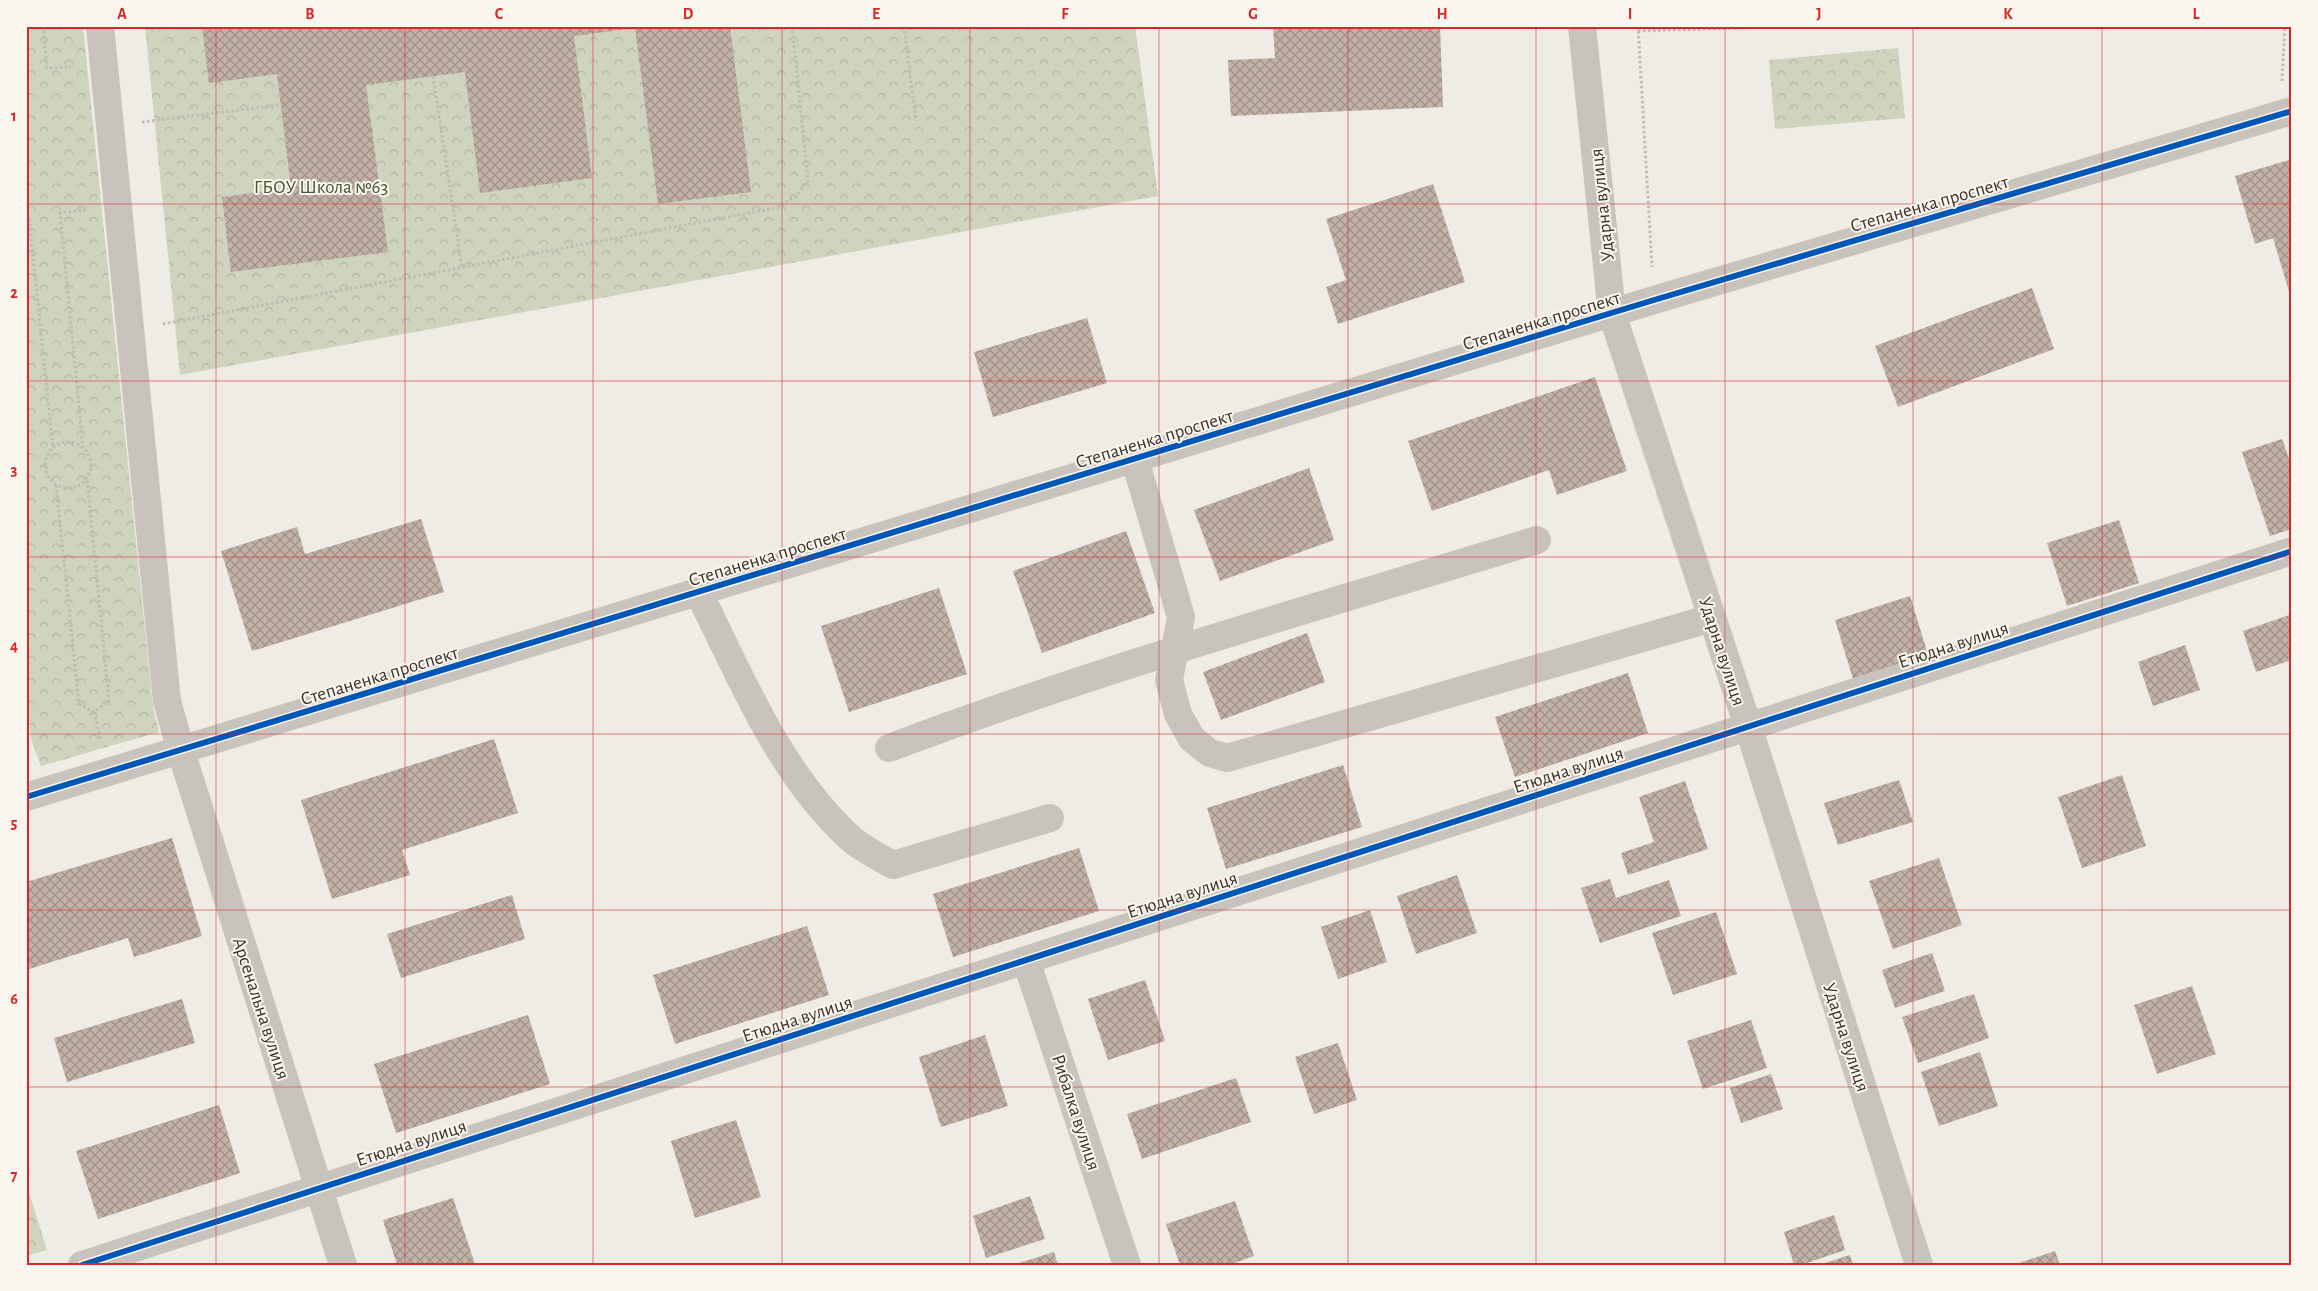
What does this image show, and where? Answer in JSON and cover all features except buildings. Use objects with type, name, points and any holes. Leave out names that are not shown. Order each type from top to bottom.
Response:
[{"type":"street","name":"Арсенальна вулиця","points":[[100,26],[167,701],[181,751],[343,1265]]},
{"type":"street","name":"Ударна вулиця","points":[[1582,26],[1612,314],[1748,726],[1919,1265]]},
{"type":"street","name":"Степаненка проспект","points":[[28,788],[181,751],[1654,300],[2286,113]]},
{"type":"street","points":[[1135,460],[1181,617],[1169,680],[1178,714],[1192,739],[1210,754],[1227,758],[1712,618]]},
{"type":"street","points":[[889,748],[976,715],[1174,651],[1537,540]]},
{"type":"street","name":"Етюдна вулиця","points":[[82,1265],[2292,551]]},
{"type":"street","points":[[699,592],[747,691],[800,783],[849,837],[893,865],[1050,818]]},
{"type":"street","name":"Рибалка вулиця","points":[[1026,960],[1127,1265]]},
{"type":"path","points":[[42,26],[47,68],[70,65],[71,75]]},
{"type":"path","points":[[130,332],[174,321],[775,208],[795,197],[808,181],[792,26]]},
{"type":"path","points":[[904,26],[916,121]]},
{"type":"path","points":[[1638,26],[1654,300]]},
{"type":"path","points":[[1638,31],[1801,26]]},
{"type":"path","points":[[2285,26],[2286,113]]},
{"type":"path","points":[[433,76],[462,267]]},
{"type":"path","points":[[110,128],[154,120],[280,105]]},
{"type":"path","points":[[84,201],[85,211],[60,213],[84,448]]},
{"type":"path","points":[[26,217],[29,217],[53,448]]},
{"type":"path","points":[[64,442],[74,442],[84,448],[90,456],[91,466],[87,478],[110,701],[94,712],[79,704],[56,485],[47,474],[45,464],[48,454],[53,448],[64,442]]},
{"type":"path","points":[[56,485],[72,488],[81,484],[87,478]]},
{"type":"green space","points":[[26,26],[83,26],[153,707],[159,732],[41,766],[31,739],[26,692]]},
{"type":"green space","name":"ГБОУ Школа №63","points":[[145,26],[1135,26],[1158,196],[180,375]]},
{"type":"green space","points":[[1898,48],[1905,118],[1775,129],[1769,60]]},
{"type":"green space","points":[[26,1183],[47,1250],[26,1256]]},
{"type":"cycle path","points":[[26,797],[1654,300],[2292,111]]},
{"type":"cycle path","points":[[82,1265],[2292,551]]}]
